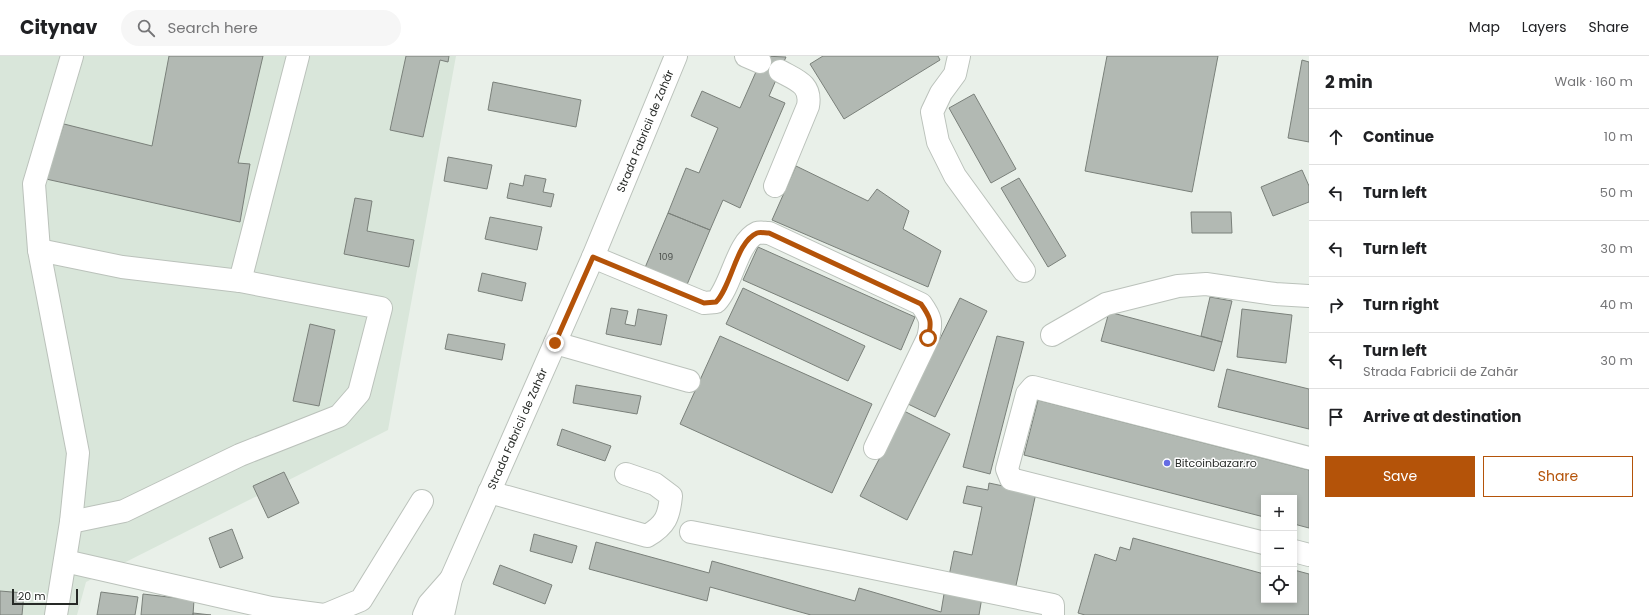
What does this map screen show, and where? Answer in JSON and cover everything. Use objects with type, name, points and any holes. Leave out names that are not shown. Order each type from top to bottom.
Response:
[{"type":"street","points":[[56,615],[71,522],[78,453],[39,250],[34,184],[72,56]]},
{"type":"street","points":[[240,281],[298,56]]},
{"type":"street","name":"Strada Fabricii de Zahăr","points":[[443,615],[451,579],[593,257],[676,56]]},
{"type":"street","points":[[960,56],[955,74],[942,93],[932,112],[938,142],[955,176],[1024,271]]},
{"type":"street","points":[[774,186],[810,98],[806,88],[801,82],[780,71]]},
{"type":"street","points":[[593,257],[704,303],[716,302],[723,295],[742,248],[751,237],[758,233],[769,233],[921,304],[929,315],[931,326],[928,338],[875,448]]},
{"type":"street","points":[[39,250],[122,267],[240,281],[381,308],[359,393],[339,416],[240,455],[124,511],[71,522]]},
{"type":"street","points":[[1052,335],[1106,304],[1178,286],[1206,284],[1275,294],[1309,296]]},
{"type":"street","points":[[555,343],[689,381]]},
{"type":"street","points":[[1261,542],[1011,479],[1007,469],[1026,394],[1033,387],[1309,458]]},
{"type":"street","points":[[489,492],[647,536],[659,529],[670,512],[671,496],[655,484],[626,474]]},
{"type":"street","points":[[65,561],[271,608],[325,615],[361,600],[422,501]]},
{"type":"street","points":[[691,532],[1053,605],[1052,615]]},
{"type":"street","points":[[1297,552],[1309,555]]},
{"type":"street","name":"Strada Fabricii de Zahăr","points":[[424,615],[429,604],[451,579]]},
{"type":"shaded area","points":[[0,56],[456,56],[388,430],[86,582],[77,615],[0,615]]},
{"type":"building","points":[[169,56],[263,56],[238,163],[250,164],[240,222],[46,179],[64,124],[152,146]]},
{"type":"building","points":[[406,56],[449,56],[448,62],[440,60],[423,137],[390,130]]},
{"type":"building","points":[[763,56],[786,57],[769,96],[785,103],[740,208],[723,200],[710,230],[668,213],[686,168],[699,173],[718,128],[691,116],[702,91],[740,108]]},
{"type":"building","points":[[823,56],[938,56],[940,60],[844,119],[810,64]]},
{"type":"building","points":[[1107,56],[1218,56],[1192,192],[1085,171]]},
{"type":"building","points":[[1302,60],[1309,62],[1309,142],[1288,138]]},
{"type":"building","points":[[493,82],[581,100],[576,127],[488,110]]},
{"type":"building","points":[[974,94],[1016,169],[991,183],[949,108]]},
{"type":"building","points":[[448,157],[492,165],[487,189],[444,181]]},
{"type":"building","points":[[796,166],[868,201],[877,189],[909,211],[903,229],[941,251],[928,287],[772,220]]},
{"type":"building","points":[[1302,170],[1309,186],[1309,202],[1273,216],[1261,187]]},
{"type":"building","points":[[525,175],[546,179],[543,192],[554,194],[551,207],[507,198],[510,183],[523,186]]},
{"type":"building","points":[[1019,178],[1066,256],[1048,267],[1001,188]]},
{"type":"building","points":[[355,198],[372,201],[367,231],[414,240],[409,267],[344,254]]},
{"type":"building","points":[[1191,212],[1231,212],[1232,233],[1192,233]]},
{"type":"building","points":[[668,213],[710,230],[686,287],[644,270]]},
{"type":"building","points":[[490,217],[542,227],[537,250],[485,239]]},
{"type":"building","points":[[758,247],[915,317],[901,350],[743,280]]},
{"type":"building","points":[[482,273],[526,283],[522,301],[478,291]]},
{"type":"building","points":[[743,288],[865,346],[848,381],[726,324]]},
{"type":"building","points":[[1210,297],[1232,301],[1222,342],[1201,336]]},
{"type":"building","points":[[960,298],[987,311],[935,417],[908,404]]},
{"type":"building","points":[[611,308],[628,311],[625,324],[635,326],[638,309],[667,315],[661,345],[606,334]]},
{"type":"building","points":[[1242,309],[1292,315],[1286,363],[1237,357]]},
{"type":"building","points":[[1109,312],[1222,342],[1214,371],[1101,341]]},
{"type":"building","points":[[310,324],[335,330],[319,406],[293,401]]},
{"type":"building","points":[[448,334],[505,344],[502,360],[445,349]]},
{"type":"building","points":[[720,336],[872,404],[832,493],[680,424]]},
{"type":"building","points":[[997,336],[1024,342],[990,474],[963,467]]},
{"type":"building","points":[[1227,369],[1309,389],[1309,429],[1218,407]]},
{"type":"building","points":[[576,385],[641,396],[637,414],[573,403]]},
{"type":"building","name":"Bitcoinbazar.ro","points":[[1038,400],[1309,470],[1309,528],[1297,525],[1297,495],[1261,495],[1261,516],[1024,455]]},
{"type":"building","points":[[904,411],[950,434],[907,520],[860,496]]},
{"type":"building","points":[[562,429],[611,446],[605,461],[557,445]]},
{"type":"building","points":[[284,472],[299,503],[268,518],[253,486]]},
{"type":"building","points":[[989,483],[1036,493],[1015,590],[949,576],[954,551],[972,555],[982,507],[963,503],[967,486],[988,490]]},
{"type":"building","points":[[232,529],[243,558],[220,568],[209,538]]},
{"type":"building","points":[[534,534],[577,546],[572,563],[530,551]]},
{"type":"building","points":[[1133,538],[1261,573],[1261,603],[1297,603],[1297,571],[1309,574],[1309,615],[1085,615],[1078,613],[1095,554],[1116,561],[1120,547],[1130,550]]},
{"type":"building","points":[[596,542],[709,573],[712,561],[855,601],[859,588],[941,612],[945,588],[982,597],[979,615],[811,615],[710,587],[707,601],[589,569]]},
{"type":"building","points":[[500,565],[552,585],[545,604],[493,584]]},
{"type":"building","points":[[0,591],[24,593],[22,615],[0,615]]},
{"type":"building","points":[[101,592],[138,597],[135,615],[97,615]]},
{"type":"building","points":[[143,594],[194,600],[193,615],[141,615]]},
{"type":"building","points":[[193,613],[211,615],[193,615]]},
{"type":"place","name":"Bitcoinbazar.ro","points":[[1167,463]]},
{"type":"route","points":[[555,343],[593,257],[704,303],[716,302],[723,295],[742,248],[751,237],[758,233],[769,233],[921,304],[929,315],[931,326],[928,338]]}]
